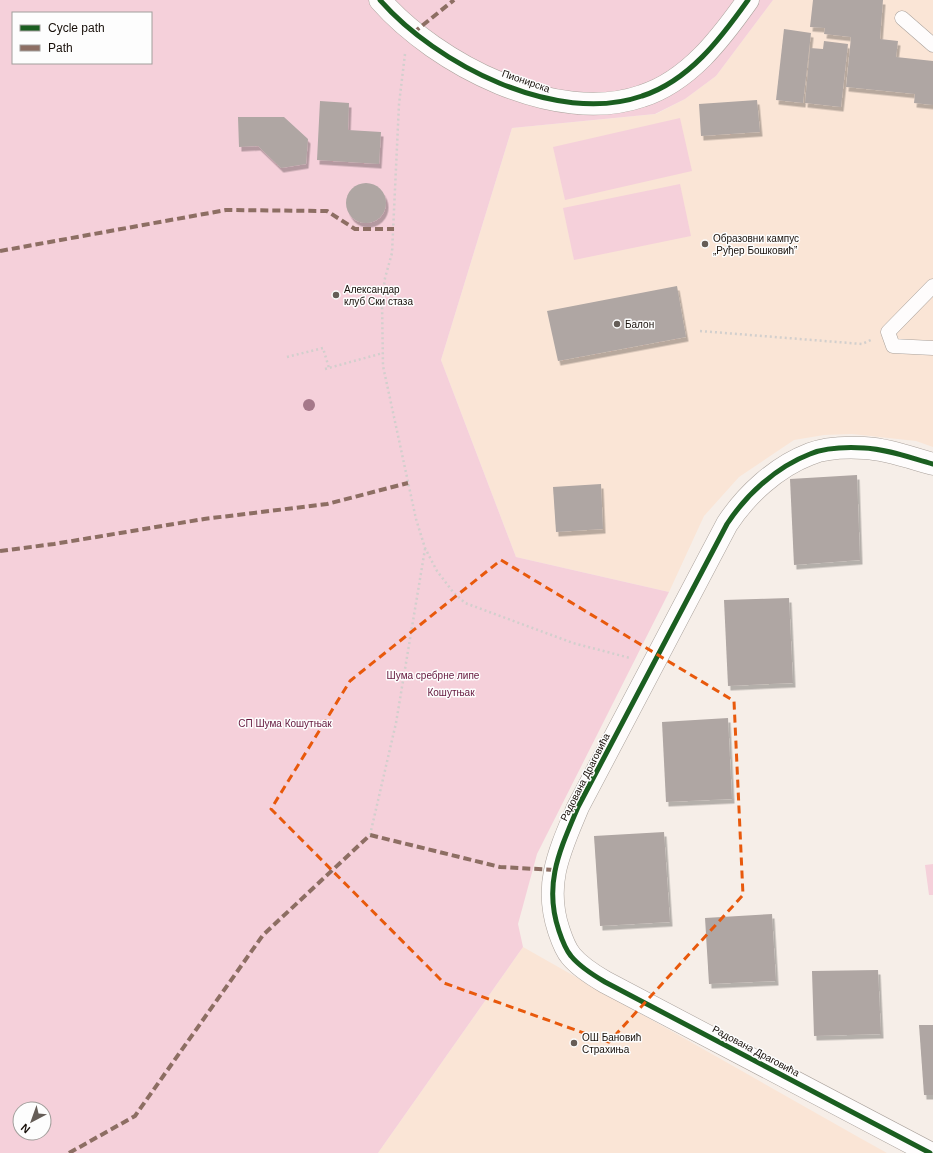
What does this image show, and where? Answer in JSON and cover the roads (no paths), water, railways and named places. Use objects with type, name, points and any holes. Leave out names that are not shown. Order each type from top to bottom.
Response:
[{"type":"street","name":"Пионирска","points":[[380,0],[413,33],[428,45],[472,71],[546,99],[575,103],[609,103],[642,96],[671,82],[701,59],[748,0]]},
{"type":"street","name":"Радована Драговића","points":[[930,1153],[605,982],[570,956],[562,942],[552,904],[555,870],[562,844],[578,807],[727,524],[740,505],[758,487],[810,454],[838,447],[866,448],[933,464]]},
{"type":"lane","points":[[902,18],[933,45]]},
{"type":"lane","points":[[933,286],[888,332],[893,346],[933,348]]},
{"type":"place","name":"Образовни кампус „Руђер Бошковић”","points":[[705,244]]},
{"type":"place","name":"Александар клуб Ски стаза","points":[[336,295]]},
{"type":"place","name":"Балон","points":[[617,324]]},
{"type":"place","name":"ОШ Бановић Страхиња","points":[[574,1043]]},
{"type":"park label","name":"Шума сребрне липе","points":[[433,675]]},
{"type":"park label","name":"Кошутњак","points":[[451,692]]},
{"type":"park label","name":"СП Шума Кошутњак","points":[[285,723]]}]
